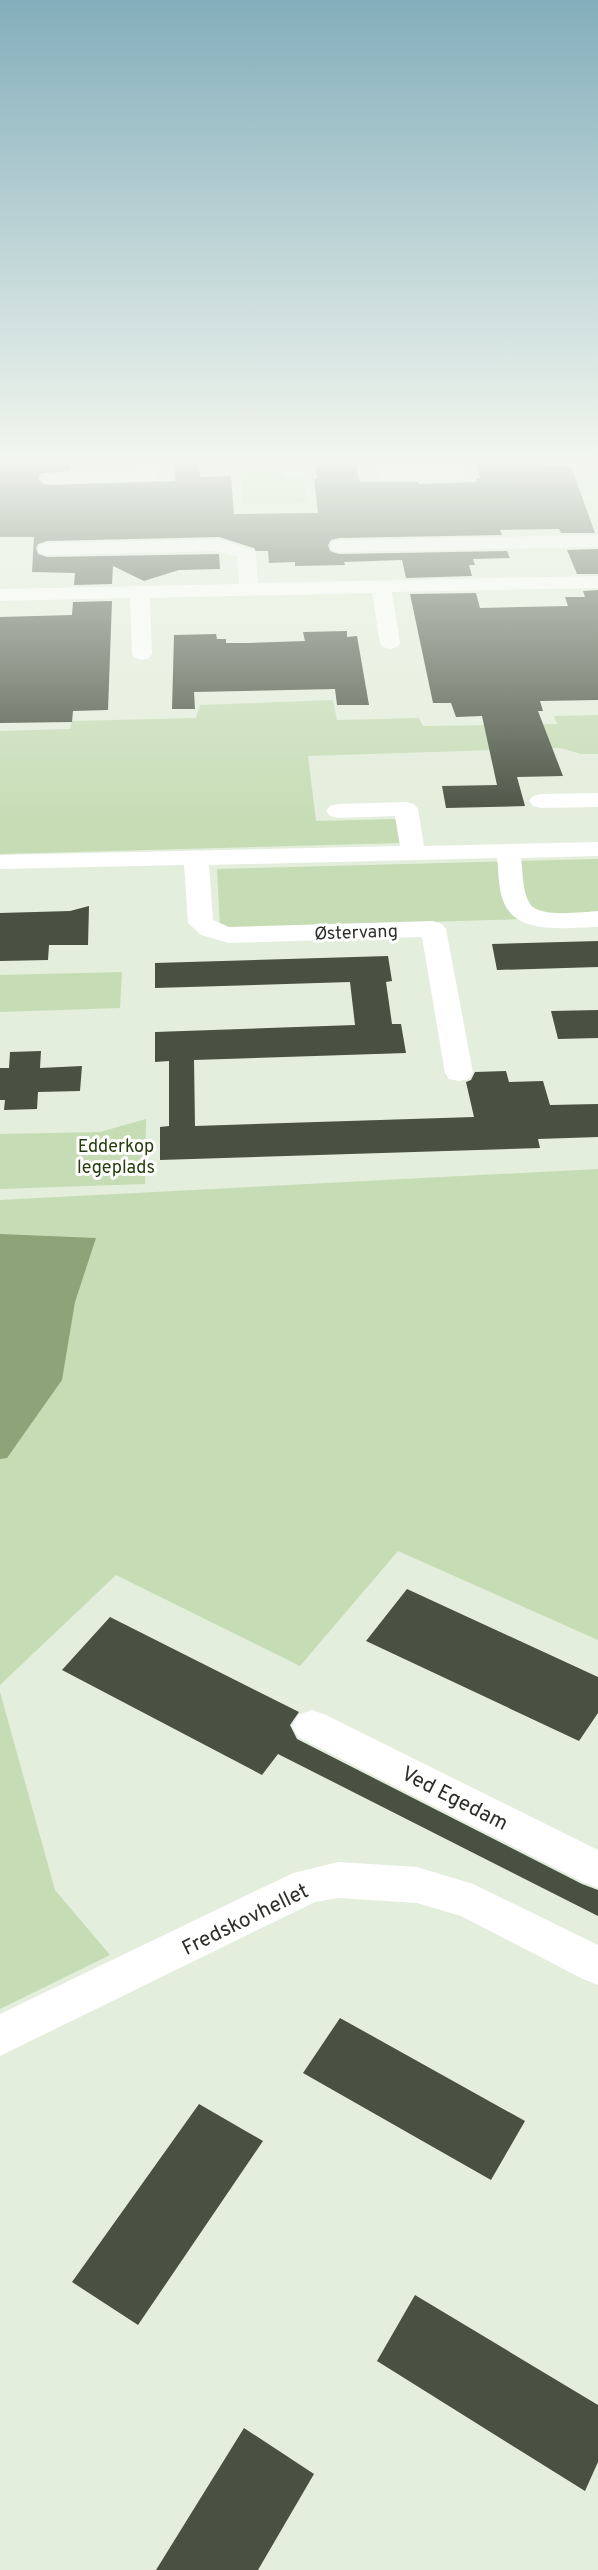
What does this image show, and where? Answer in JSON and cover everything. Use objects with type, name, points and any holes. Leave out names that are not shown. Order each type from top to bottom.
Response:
[{"type":"street","points":[[248,583],[249,590]]},
{"type":"street","points":[[0,595],[562,583]]},
{"type":"street","points":[[381,587],[390,643]]},
{"type":"street","points":[[140,592],[142,654]]},
{"type":"street","points":[[541,801],[598,800]]},
{"type":"street","points":[[338,811],[406,809],[413,851]]},
{"type":"street","points":[[0,862],[413,851],[598,849]]},
{"type":"street","points":[[508,850],[518,905],[525,913],[536,918],[551,920],[598,919]]},
{"type":"street","name":"Østervang","points":[[196,858],[201,923],[210,930],[229,935],[433,929],[459,1073]]},
{"type":"street","name":"Ved Egedam","points":[[312,1726],[598,1870]]},
{"type":"street","name":"Fredskovhellet","points":[[0,2036],[308,1886],[338,1880],[417,1885],[473,1902],[598,1965]]},
{"type":"green space","points":[[333,700],[337,720],[419,718],[423,726],[557,724],[554,716],[598,715],[598,754],[581,754],[560,748],[308,756],[316,821],[397,819],[401,843],[0,854],[0,731],[70,729],[72,721],[196,718],[200,705]]},
{"type":"green space","points":[[598,859],[598,917],[220,928],[217,869]]},
{"type":"green space","points":[[122,972],[120,1008],[0,1012],[0,975]]},
{"type":"green space","name":"Edderkop legeplads","points":[[146,1119],[145,1184],[0,1189],[0,1134],[100,1132]]},
{"type":"green space","points":[[598,1169],[598,1640],[398,1551],[300,1666],[116,1575],[0,1685],[0,1200]]},
{"type":"green space","points":[[0,1692],[55,1890],[110,1955],[0,2009]]},
{"type":"shaded area","points":[[0,1234],[96,1238],[75,1302],[62,1380],[7,1458],[0,1459]]},
{"type":"building","points":[[74,583],[112,583],[112,584],[74,585]]},
{"type":"building","points":[[598,590],[598,700],[540,701],[543,711],[538,711],[563,776],[517,777],[525,806],[446,808],[442,786],[497,785],[482,716],[456,717],[451,703],[433,703],[410,594],[476,593],[480,608],[568,606],[565,597],[585,597],[583,591]]},
{"type":"building","points":[[112,601],[108,710],[73,711],[72,722],[0,723],[0,617],[72,615],[73,602]]},
{"type":"building","points":[[347,631],[347,637],[357,636],[369,705],[337,705],[335,689],[194,692],[195,709],[172,709],[174,635],[216,634],[217,639],[226,639],[226,643],[249,643],[305,641],[303,632]]},
{"type":"building","points":[[89,906],[88,945],[49,945],[48,960],[0,961],[0,913],[70,911]]},
{"type":"building","points":[[598,941],[598,967],[497,970],[492,944]]},
{"type":"building","points":[[388,956],[392,981],[386,982],[392,1024],[401,1024],[406,1053],[194,1060],[195,1126],[474,1117],[466,1082],[471,1080],[475,1072],[506,1071],[509,1082],[543,1081],[550,1105],[598,1104],[598,1137],[538,1139],[540,1148],[160,1160],[160,1127],[169,1126],[169,1061],[155,1062],[155,1032],[355,1025],[350,982],[155,988],[155,963]]},
{"type":"building","points":[[598,1010],[598,1038],[558,1039],[551,1011]]},
{"type":"building","points":[[41,1051],[40,1068],[82,1066],[80,1091],[38,1092],[37,1109],[4,1110],[5,1100],[0,1100],[0,1068],[9,1068],[10,1052]]},
{"type":"building","points":[[407,1589],[598,1677],[598,1713],[579,1741],[366,1641]]},
{"type":"building","points":[[110,1617],[299,1712],[290,1725],[297,1739],[582,1884],[598,1890],[598,1916],[278,1754],[262,1775],[62,1670]]},
{"type":"building","points":[[340,2018],[525,2121],[491,2180],[303,2073]]},
{"type":"building","points":[[199,2104],[263,2141],[138,2325],[72,2282]]},
{"type":"building","points":[[415,2295],[598,2405],[598,2462],[585,2491],[377,2361]]},
{"type":"building","points":[[244,2428],[314,2474],[258,2570],[156,2570]]}]
